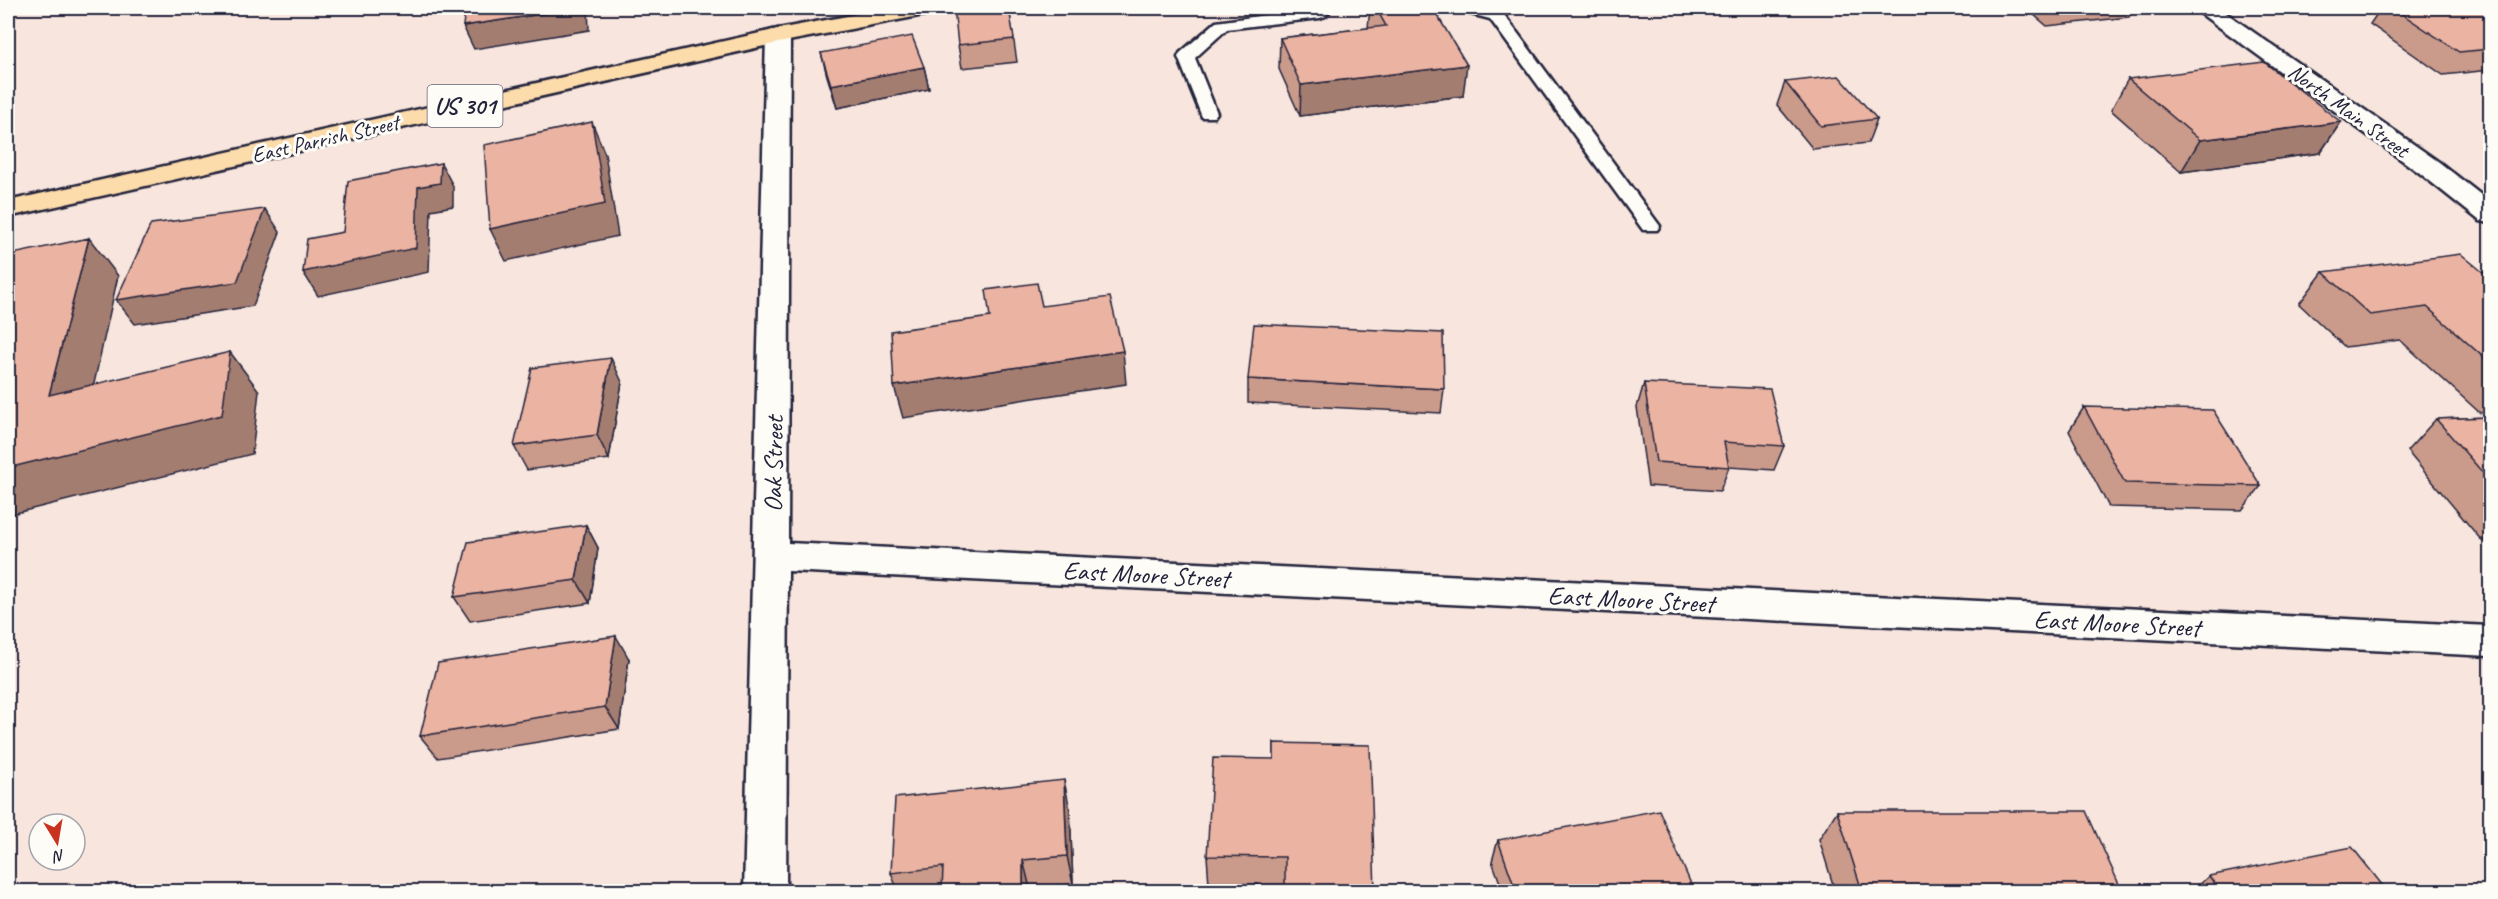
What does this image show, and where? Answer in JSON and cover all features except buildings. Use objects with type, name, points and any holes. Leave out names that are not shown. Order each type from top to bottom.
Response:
[{"type":"main road","name":"East Parrish Street","points":[[8,209],[778,36],[924,8]]},
{"type":"street","name":"North Main Street","points":[[2205,8],[2430,168],[2490,215]]},
{"type":"street","name":"Oak Street","points":[[765,891],[772,556],[778,36]]},
{"type":"street","name":"East Moore Street","points":[[772,556],[2490,641]]},
{"type":"lane","points":[[1208,113],[1186,57],[1222,26],[1320,13],[1324,8]]},
{"type":"lane","points":[[1465,8],[1496,15],[1650,226]]}]
